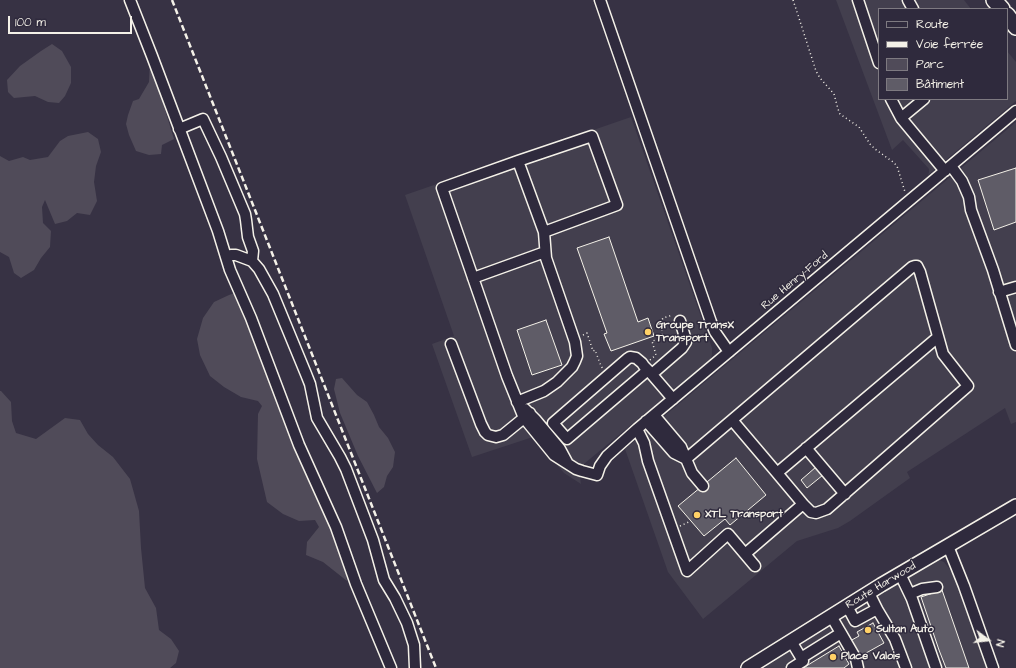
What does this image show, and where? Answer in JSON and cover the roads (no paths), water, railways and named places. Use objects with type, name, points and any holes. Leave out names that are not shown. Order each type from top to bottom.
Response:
[{"type":"highway","points":[[994,0],[1001,8]]},
{"type":"highway","points":[[1008,17],[1016,26]]},
{"type":"main road","name":"Route Harwood","points":[[751,667],[868,593],[1016,506]]},
{"type":"street","points":[[130,0],[218,231],[230,270],[251,318],[299,445],[338,533],[356,584],[391,668]]},
{"type":"street","points":[[600,0],[711,322],[715,332],[729,352]]},
{"type":"street","points":[[858,0],[878,60]]},
{"type":"street","points":[[892,100],[901,118],[948,169],[962,181],[969,197],[971,210],[993,270],[1016,345]]},
{"type":"street","points":[[901,118],[923,100]]},
{"type":"street","name":"Rue Henry-Ford","points":[[527,416],[554,455],[582,472],[597,475],[600,466],[607,456],[636,429],[1016,111]]},
{"type":"street","points":[[179,129],[203,119],[245,214],[248,237],[253,251],[252,261]]},
{"type":"street","points":[[452,344],[485,432],[492,436],[499,437],[527,416],[517,402],[507,376],[442,188],[592,136],[617,205],[544,232]]},
{"type":"street","points":[[517,402],[544,391],[557,382],[567,373],[575,361],[576,356],[574,338],[546,258],[544,232],[518,161]]},
{"type":"street","points":[[473,278],[545,252]]},
{"type":"street","points":[[226,257],[231,255],[252,261],[264,277],[281,310],[308,379],[317,418],[346,469],[373,540],[384,580],[395,598],[407,623],[414,645],[415,668]]},
{"type":"street","points":[[686,460],[732,420],[912,267],[917,266],[943,354],[968,386],[827,509],[816,513],[811,512],[732,420]]},
{"type":"street","points":[[1000,292],[1016,287]]},
{"type":"street","points":[[673,399],[649,369],[633,357],[627,359],[553,423],[567,439],[649,369],[682,348],[686,342],[678,318]]},
{"type":"street","points":[[776,473],[938,337]]},
{"type":"street","points":[[650,418],[674,453],[686,460],[692,473],[703,486]]},
{"type":"street","points":[[636,429],[644,443],[648,461],[687,571],[728,534],[755,566]]},
{"type":"street","points":[[806,448],[845,494]]},
{"type":"street","points":[[745,554],[803,504]]},
{"type":"street","points":[[948,546],[994,668]]},
{"type":"street","points":[[900,574],[910,594],[920,609],[935,654]]},
{"type":"street","points":[[910,594],[922,588],[937,587]]},
{"type":"street","points":[[868,593],[895,640],[906,668]]},
{"type":"street","points":[[847,606],[855,621],[877,609]]},
{"type":"street","points":[[832,616],[856,659],[858,668]]},
{"type":"street","points":[[801,658],[841,633]]},
{"type":"street","points":[[791,641],[803,661],[792,668]]},
{"type":"railway","points":[[172,0],[436,668]]},
{"type":"place","name":"Groupe TransX Transport","points":[[648,332]]},
{"type":"place","name":"XTL Transport","points":[[697,515]]},
{"type":"place","name":"Sultan Auto","points":[[868,630]]},
{"type":"place","name":"Place Valois","points":[[833,657]]}]
